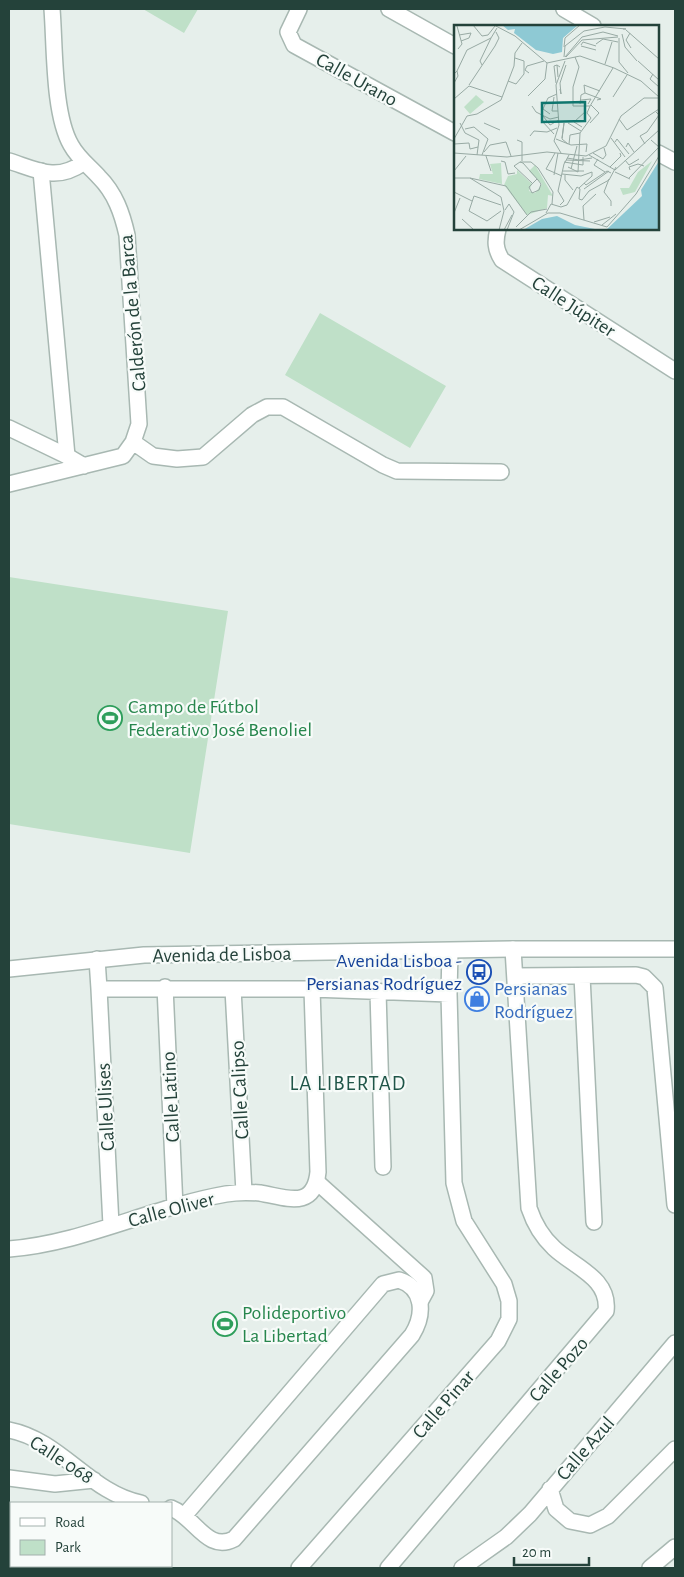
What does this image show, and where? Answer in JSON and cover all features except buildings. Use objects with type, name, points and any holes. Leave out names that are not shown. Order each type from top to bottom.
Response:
[{"type":"street","name":"Calderón de la Barca","points":[[52,9],[62,123],[70,144],[84,163],[100,177],[113,194],[122,214],[127,235],[140,414],[137,434],[133,442]]},
{"type":"street","name":"Calle Urano","points":[[299,9],[288,32],[294,44],[454,132]]},
{"type":"street","points":[[389,9],[454,45]]},
{"type":"street","points":[[564,9],[591,25]]},
{"type":"street","points":[[659,154],[675,162]]},
{"type":"street","points":[[9,161],[55,174],[71,172],[84,163]]},
{"type":"street","points":[[41,171],[68,456]]},
{"type":"street","name":"Calle Júpiter","points":[[498,230],[495,241],[497,252],[502,260],[675,371]]},
{"type":"street","points":[[9,484],[123,456],[133,442],[153,456],[177,459],[202,457],[252,415],[266,408],[283,407],[383,465],[397,471],[501,472]]},
{"type":"street","points":[[9,428],[68,456],[84,466]]},
{"type":"street","points":[[514,949],[515,976],[644,977],[655,988],[675,1201]]},
{"type":"street","name":"Avenida de Lisboa","points":[[9,969],[144,955],[450,952],[514,949],[675,949]]},
{"type":"street","name":"Calle Pinar","points":[[299,1568],[498,1341],[509,1319],[509,1301],[504,1284],[464,1221],[456,1196],[452,1169],[450,952]]},
{"type":"street","name":"Calle Ulises","points":[[97,959],[110,1225]]},
{"type":"street","name":"Calle Pozo","points":[[388,1568],[602,1318],[606,1310],[606,1295],[600,1284],[555,1249],[533,1220],[529,1208],[515,976]]},
{"type":"street","points":[[582,976],[594,1222]]},
{"type":"street","points":[[99,989],[165,987],[312,988],[449,994]]},
{"type":"street","name":"Calle Latino","points":[[165,987],[175,1207]]},
{"type":"street","name":"Calle Calipso","points":[[233,988],[244,1192]]},
{"type":"street","points":[[312,988],[318,1177],[424,1278],[426,1291],[420,1302]]},
{"type":"street","points":[[378,991],[382,1167]]},
{"type":"street","name":"Calle Oliver","points":[[9,1248],[78,1236],[110,1225],[214,1196],[244,1192],[294,1200],[307,1196],[318,1177]]},
{"type":"street","points":[[398,1280],[406,1282],[418,1294],[420,1302],[420,1319],[412,1335],[280,1489],[234,1539],[228,1542],[213,1542],[178,1512],[383,1284],[398,1280]]},
{"type":"street","name":"Calle Azul","points":[[675,1343],[550,1488],[556,1509],[570,1521],[590,1525],[608,1516],[675,1449]]},
{"type":"street","name":"Calle 068","points":[[9,1430],[46,1444],[117,1497],[136,1502]]},
{"type":"street","points":[[9,1478],[55,1484],[94,1480]]},
{"type":"street","points":[[462,1568],[506,1538],[530,1514],[550,1488]]},
{"type":"street","points":[[650,1568],[675,1547]]},
{"type":"green space","points":[[143,9],[198,9],[184,33]]},
{"type":"green space","points":[[320,313],[446,386],[410,448],[285,375]]},
{"type":"green space","name":"Campo de Fútbol Federativo José Benoliel","points":[[9,577],[228,611],[190,853],[9,824]]},
{"type":"place","name":"Campo de Fútbol Federativo José Benoliel","points":[[110,718]]},
{"type":"place","name":"Avenida Lisboa - Persianas Rodríguez","points":[[479,972]]},
{"type":"place","name":"Persianas Rodríguez","points":[[477,999]]},
{"type":"place","name":"Polideportivo La Libertad","points":[[225,1324]]},
{"type":"district","name":"LA LIBERTAD","points":[[348,1083]]}]
